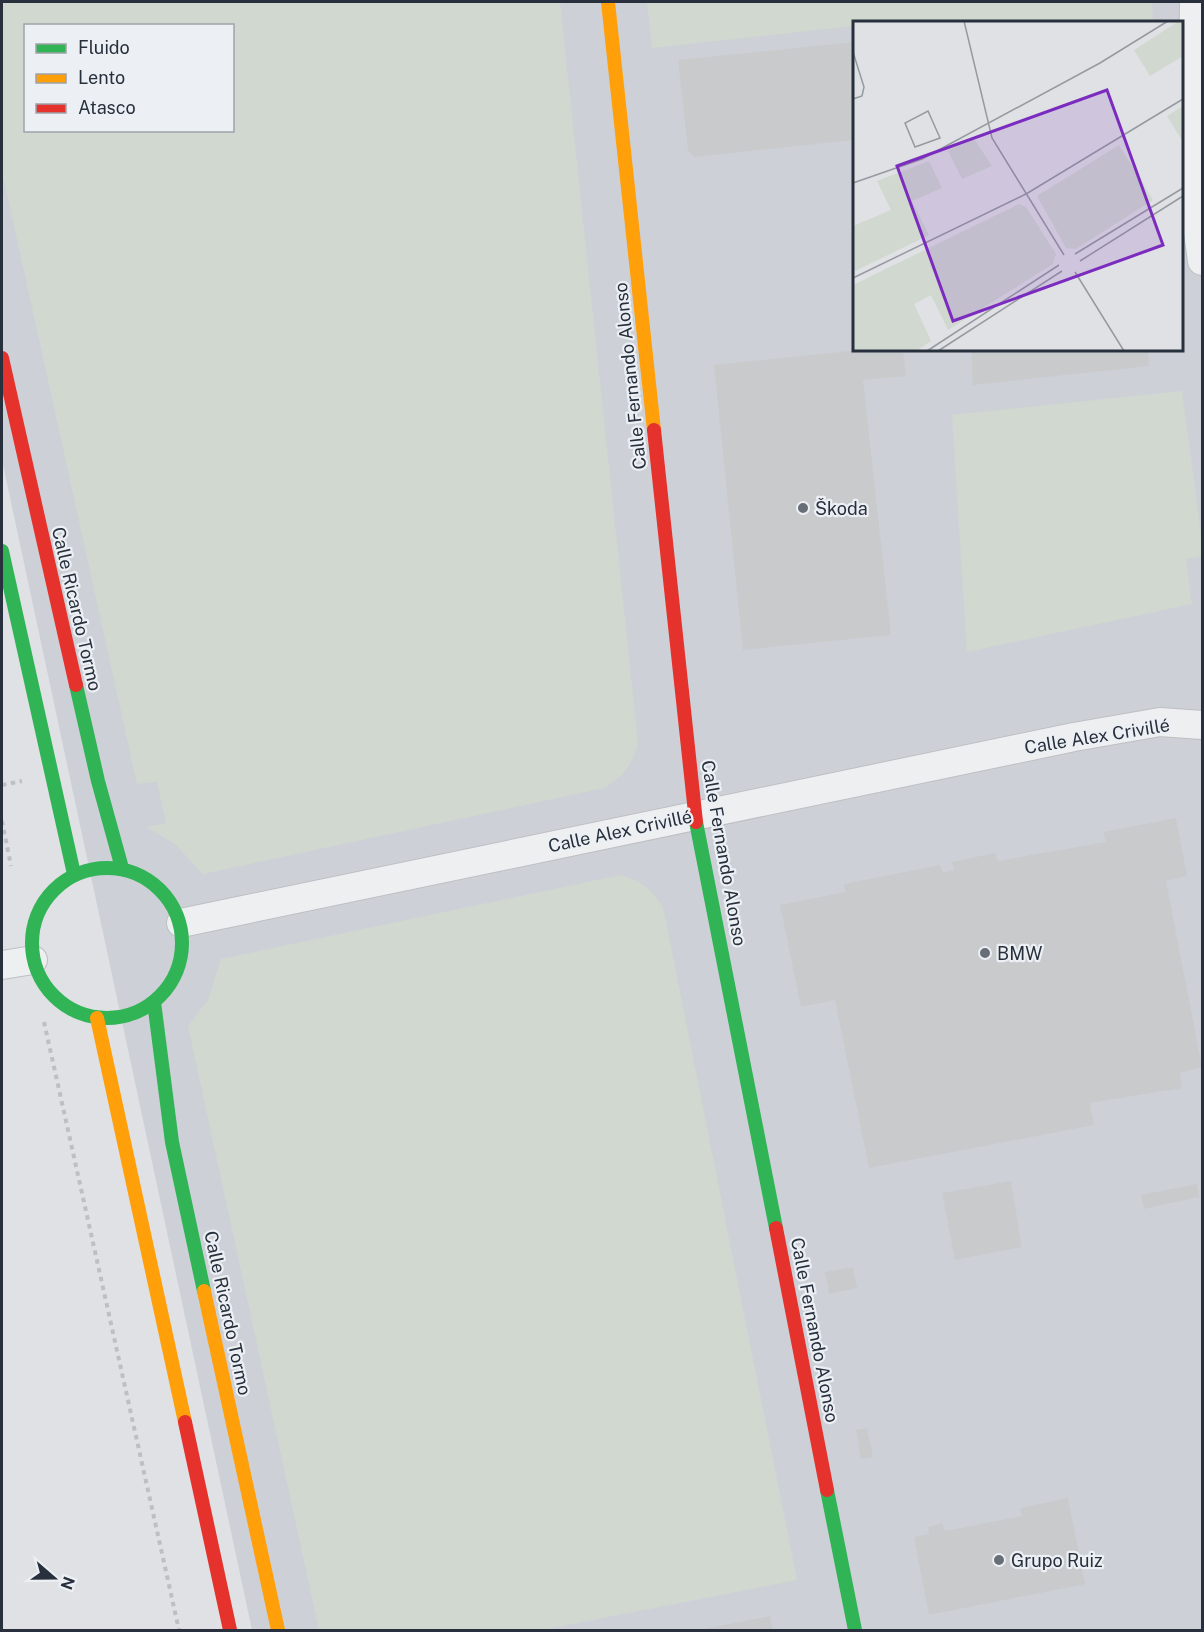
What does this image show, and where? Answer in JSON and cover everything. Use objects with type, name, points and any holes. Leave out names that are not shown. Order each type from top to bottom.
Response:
[{"type":"street","name":"Calle Fernando Alonso","points":[[608,2],[695,816],[855,1630]]},
{"type":"street","points":[[1194,2],[1191,189],[1203,261]]},
{"type":"street","name":"Calle Ricardo Tormo","points":[[2,358],[98,781],[122,868]]},
{"type":"street","points":[[2,551],[74,874]]},
{"type":"street","name":"Calle Alex Crivillé","points":[[181,923],[1074,736],[1160,722],[1203,725]]},
{"type":"street","points":[[98,867],[122,868],[142,875],[159,887],[172,904],[181,923],[183,945],[179,967],[169,986],[154,1002],[137,1012],[117,1018],[97,1018],[75,1012],[57,999],[42,981],[33,960],[32,934],[39,910],[53,889],[74,874],[98,867]]},
{"type":"street","points":[[2,965],[33,960]]},
{"type":"street","name":"Calle Ricardo Tormo","points":[[154,1002],[172,1142],[278,1630]]},
{"type":"street","points":[[97,1018],[230,1630]]},
{"type":"path","points":[[2,821],[11,866]]},
{"type":"path","points":[[44,1022],[179,1630]]},
{"type":"shaded area","points":[[2,2],[1202,2],[1202,1630],[252,1630],[2,460]]},
{"type":"shaded area","points":[[2,2],[560,2],[638,743],[630,764],[617,779],[604,788],[203,874],[175,844],[146,827],[166,823],[157,782],[137,784],[2,171]]},
{"type":"shaded area","points":[[647,2],[1152,2],[1153,21],[928,21],[927,19],[853,21],[853,26],[652,48]]},
{"type":"shaded area","points":[[1182,391],[1202,541],[1202,556],[1186,559],[1192,604],[967,652],[952,415]]},
{"type":"shaded area","points":[[621,875],[645,887],[663,907],[797,1580],[542,1630],[319,1630],[188,1026],[208,1000],[221,959]]},
{"type":"building","points":[[853,42],[853,140],[694,157],[688,150],[678,60]]},
{"type":"building","name":"Škoda","points":[[853,351],[903,351],[906,376],[863,380],[891,635],[743,650],[714,365]]},
{"type":"building","points":[[971,351],[1148,351],[1149,366],[973,385]]},
{"type":"building","name":"BMW","points":[[1176,818],[1187,876],[1166,881],[1202,1067],[1180,1073],[1182,1088],[1090,1103],[1094,1125],[869,1168],[835,1000],[801,1007],[780,905],[845,892],[844,884],[940,865],[943,873],[954,870],[952,862],[995,853],[998,861],[1106,842],[1103,832]]},
{"type":"building","points":[[1011,1181],[1022,1247],[955,1260],[942,1193]]},
{"type":"building","points":[[1197,1184],[1199,1197],[1144,1209],[1141,1195]]},
{"type":"building","points":[[853,1267],[857,1288],[829,1294],[825,1272]]},
{"type":"building","points":[[867,1428],[873,1457],[861,1459],[856,1430]]},
{"type":"building","name":"Grupo Ruiz","points":[[1068,1498],[1085,1584],[929,1615],[914,1537],[929,1534],[928,1527],[942,1523],[945,1531],[1022,1516],[1020,1508]]},
{"type":"building","points":[[770,1616],[773,1630],[703,1630],[703,1629]]},
{"type":"traffic: fast","points":[[2,551],[74,874]]},
{"type":"traffic: fast","points":[[76,685],[98,781],[122,868]]},
{"type":"traffic: fast","points":[[696,822],[776,1228]]},
{"type":"traffic: fast","points":[[107,868],[122,869],[136,874],[149,880],[160,890],[170,901],[176,914],[181,928],[182,943],[181,958],[176,972],[170,985],[160,996],[149,1006],[136,1012],[122,1017],[107,1018],[92,1017],[78,1012],[65,1006],[54,996],[44,985],[38,972],[33,958],[32,943],[33,928],[38,914],[44,901],[54,890],[65,880],[78,874],[92,869],[107,868]]},
{"type":"traffic: fast","points":[[154,1002],[172,1142],[204,1291]]},
{"type":"traffic: fast","points":[[827,1490],[855,1630]]},
{"type":"traffic: slow","points":[[608,2],[654,430]]},
{"type":"traffic: slow","points":[[97,1018],[185,1422]]},
{"type":"traffic: slow","points":[[204,1291],[278,1630]]},
{"type":"traffic: jam","points":[[2,358],[76,685]]},
{"type":"traffic: jam","points":[[654,430],[696,822]]},
{"type":"traffic: jam","points":[[776,1228],[827,1490]]},
{"type":"traffic: jam","points":[[185,1422],[230,1630]]},
{"type":"place","name":"Škoda","points":[[803,508]]},
{"type":"place","name":"BMW","points":[[985,953]]},
{"type":"place","name":"Grupo Ruiz","points":[[999,1560]]}]
